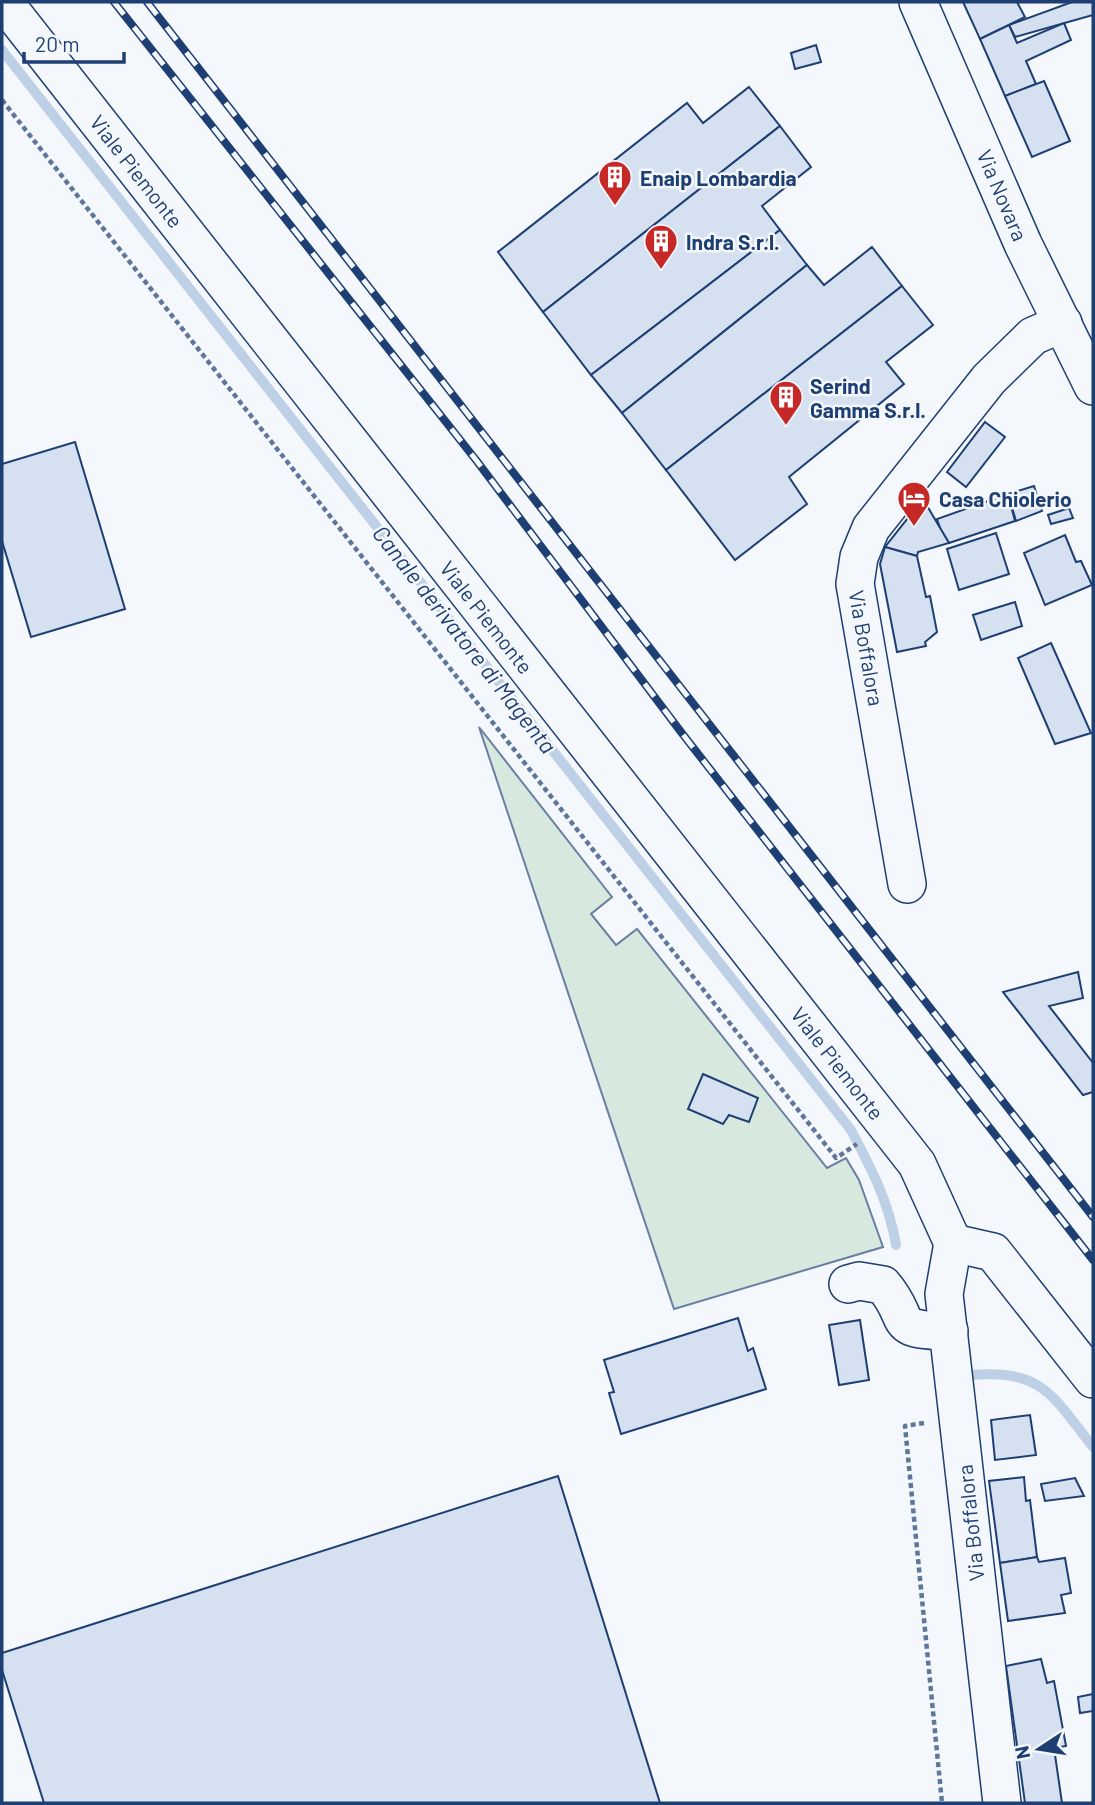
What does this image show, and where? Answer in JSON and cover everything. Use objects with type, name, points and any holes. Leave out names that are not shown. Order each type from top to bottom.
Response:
[{"type":"street","name":"Viale Piemonte","points":[[4,2],[917,1164],[953,1243]]},
{"type":"street","name":"Via Novara","points":[[918,2],[1023,244],[1089,368]]},
{"type":"street","name":"Via Boffalora","points":[[907,884],[855,584],[859,557],[871,528],[989,379],[1033,336],[1063,323]]},
{"type":"street","name":"Via Boffalora","points":[[953,1243],[944,1294],[1002,1803]]},
{"type":"street","points":[[953,1243],[993,1252],[1093,1379]]},
{"type":"street","points":[[848,1284],[859,1281],[883,1285],[891,1295],[901,1321],[910,1328],[949,1331]]},
{"type":"path","points":[[2,100],[836,1158]]},
{"type":"path","points":[[942,1803],[905,1426],[959,1416]]},
{"type":"shaded area","points":[[479,727],[612,897],[591,914],[616,945],[637,929],[827,1168],[846,1158],[859,1180],[883,1247],[674,1309]]},
{"type":"building","points":[[963,2],[1017,2],[1025,17],[980,39]]},
{"type":"building","points":[[1072,2],[1093,2],[1093,15],[1015,37],[1009,25]]},
{"type":"building","points":[[1064,23],[1071,40],[1026,61],[1036,84],[1005,96],[980,39],[1009,25],[1017,43]]},
{"type":"building","points":[[816,45],[821,62],[795,69],[791,53]]},
{"type":"building","points":[[1044,81],[1070,141],[1032,157],[1005,96]]},
{"type":"building","name":"Enaip Lombardia","points":[[749,87],[780,126],[543,312],[498,252],[687,103],[703,123]]},
{"type":"building","name":"Indra S.r.l.","points":[[780,126],[811,167],[762,206],[780,230],[591,375],[543,312]]},
{"type":"building","name":"Indra S.r.l.","points":[[780,230],[807,265],[622,413],[591,375]]},
{"type":"building","name":"Indra S.r.l.","points":[[872,247],[902,286],[666,470],[622,413],[807,265],[824,285]]},
{"type":"building","name":"Serind Gamma S.r.l.","points":[[902,286],[933,325],[886,362],[904,384],[789,477],[807,504],[735,560],[666,470]]},
{"type":"building","points":[[985,422],[1005,437],[966,487],[947,472]]},
{"type":"building","points":[[75,442],[125,609],[31,637],[2,541],[2,464]]},
{"type":"building","points":[[1034,486],[1042,511],[1016,521],[1008,494]]},
{"type":"building","points":[[1008,494],[1015,521],[949,543],[937,519]]},
{"type":"building","points":[[923,499],[949,543],[918,552],[917,556],[885,547]]},
{"type":"building","points":[[1069,508],[1073,518],[1051,524],[1048,515]]},
{"type":"building","points":[[996,533],[1009,574],[959,590],[947,549]]},
{"type":"building","points":[[1065,535],[1076,562],[1081,561],[1092,585],[1045,605],[1024,553]]},
{"type":"building","points":[[885,547],[917,556],[926,597],[930,596],[937,632],[925,642],[926,646],[897,652],[880,564]]},
{"type":"building","points":[[1015,602],[1022,626],[981,640],[973,615]]},
{"type":"building","points":[[1051,643],[1091,733],[1055,744],[1018,658]]},
{"type":"building","points":[[1078,972],[1083,998],[1049,1006],[1093,1063],[1093,1092],[1083,1095],[1003,992]]},
{"type":"building","points":[[703,1074],[758,1098],[749,1122],[729,1115],[723,1124],[688,1109]]},
{"type":"building","points":[[738,1318],[748,1351],[753,1348],[766,1389],[621,1434],[609,1393],[614,1392],[604,1360]]},
{"type":"building","points":[[860,1320],[869,1380],[839,1385],[829,1325]]},
{"type":"building","points":[[1030,1415],[1036,1455],[995,1460],[991,1420]]},
{"type":"building","points":[[558,1476],[660,1803],[44,1803],[2,1670],[2,1653]]},
{"type":"building","points":[[1024,1477],[1026,1501],[1030,1500],[1037,1557],[1000,1563],[989,1481]]},
{"type":"building","points":[[1075,1478],[1084,1496],[1045,1501],[1041,1484]]},
{"type":"building","points":[[1037,1557],[1039,1562],[1065,1558],[1071,1593],[1061,1595],[1065,1613],[1008,1621],[1000,1563]]},
{"type":"building","points":[[1041,1659],[1047,1683],[1054,1681],[1066,1746],[1054,1748],[1062,1803],[1025,1803],[1006,1666]]},
{"type":"building","points":[[1093,1694],[1093,1711],[1080,1713],[1078,1697]]},
{"type":"waterway","name":"Canale derivatore di Magenta","points":[[2,50],[851,1130],[884,1200],[896,1245]]},
{"type":"waterway","name":"Canale derivatore di Magenta","points":[[968,1375],[1013,1376],[1043,1389],[1055,1399],[1093,1447]]},
{"type":"railway","points":[[114,2],[476,460],[681,732],[1093,1260]]},
{"type":"railway","points":[[147,2],[1093,1217]]},
{"type":"place","name":"Enaip Lombardia","points":[[615,207]]},
{"type":"place","name":"Indra S.r.l.","points":[[661,271]]},
{"type":"place","name":"Serind Gamma S.r.l.","points":[[786,427]]},
{"type":"place","name":"Casa Chiolerio","points":[[914,528]]}]
